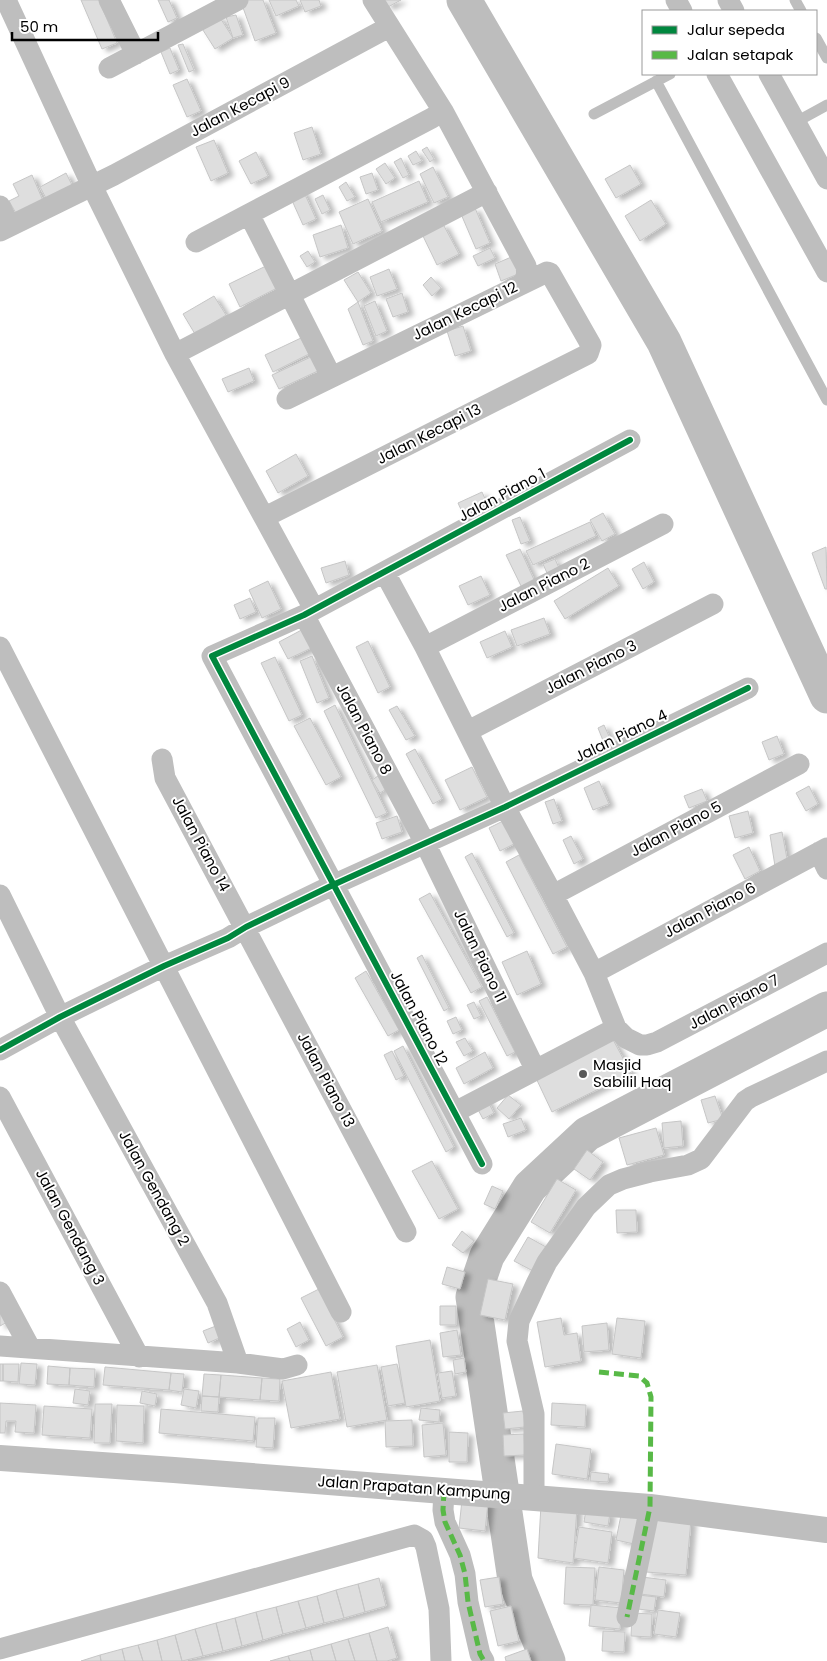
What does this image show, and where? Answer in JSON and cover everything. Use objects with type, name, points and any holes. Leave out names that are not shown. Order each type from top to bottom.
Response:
[{"type":"street","name":"Jalan Piano 8","points":[[6,0],[92,186],[175,354],[265,517],[309,612],[425,843]]},
{"type":"street","points":[[109,0],[136,54]]},
{"type":"street","points":[[109,68],[238,0]]},
{"type":"street","name":"Jalan Kecapi 12","points":[[287,399],[522,284],[526,279],[526,266],[443,111],[373,0]]},
{"type":"street","name":"Jalan Kecapi 9","points":[[5,229],[92,186],[389,27]]},
{"type":"street","points":[[718,75],[827,272]]},
{"type":"street","points":[[770,75],[827,179]]},
{"type":"street","points":[[196,242],[443,111]]},
{"type":"street","points":[[175,354],[487,192]]},
{"type":"street","points":[[0,206],[5,229]]},
{"type":"street","points":[[249,214],[331,376]]},
{"type":"street","name":"Jalan Kecapi 13","points":[[265,517],[588,354],[591,349],[590,345],[550,273],[544,273],[522,284]]},
{"type":"street","name":"Jalan Piano 1","points":[[309,612],[385,573],[630,440]]},
{"type":"street","name":"Jalan Piano 2","points":[[425,647],[663,524]]},
{"type":"street","points":[[385,573],[468,731],[504,808],[594,972],[616,1028],[455,1112]]},
{"type":"street","name":"Jalan Piano 3","points":[[468,731],[713,604]]},
{"type":"street","name":"Jalan Piano 12","points":[[309,612],[212,656],[335,884],[482,1164]]},
{"type":"street","points":[[0,646],[341,1312]]},
{"type":"street","name":"Jalan Piano 4","points":[[0,1050],[60,1017],[164,966],[335,884],[504,808],[748,688]]},
{"type":"street","name":"Jalan Piano 14","points":[[162,758],[165,778],[237,932]]},
{"type":"street","name":"Jalan Piano 5","points":[[553,895],[799,764]]},
{"type":"street","name":"Jalan Piano 11","points":[[425,843],[535,1069]]},
{"type":"street","name":"Jalan Piano 6","points":[[594,972],[824,857]]},
{"type":"street","name":"Jalan Gendang 2","points":[[0,895],[60,1017],[217,1303],[238,1363]]},
{"type":"street","name":"Jalan Piano 13","points":[[237,932],[406,1232]]},
{"type":"street","name":"Jalan Piano 7","points":[[616,1028],[626,1038],[640,1044],[647,1045],[657,1042],[827,953]]},
{"type":"street","points":[[532,1497],[534,1414],[516,1341],[519,1321],[547,1262],[586,1207],[609,1185],[623,1179],[688,1165],[702,1159],[745,1101],[759,1092],[827,1061]]},
{"type":"street","name":"Jalan Gendang 3","points":[[0,1097],[139,1357]]},
{"type":"street","points":[[0,1292],[30,1348]]},
{"type":"street","points":[[0,1346],[238,1363],[283,1369],[297,1365]]},
{"type":"street","name":"Jalan Prapatan Kampung","points":[[0,1458],[650,1507],[827,1530]]},
{"type":"street","points":[[454,1491],[443,1510],[445,1522],[460,1555],[465,1574],[468,1602],[480,1654],[484,1661]]},
{"type":"street","points":[[627,1616],[650,1507]]},
{"type":"street","points":[[6,1661],[0,1649],[414,1535],[423,1540],[426,1548],[439,1609],[441,1661]]},
{"type":"lane","points":[[817,40],[827,58]]},
{"type":"lane","points":[[594,114],[668,75]]},
{"type":"lane","points":[[656,81],[827,400]]},
{"type":"lane","points":[[796,122],[827,105]]},
{"type":"building","points":[[81,0],[99,0],[117,43],[102,49]]},
{"type":"building","points":[[158,0],[169,0],[177,18],[168,22]]},
{"type":"building","points":[[263,0],[276,33],[255,41],[241,2]]},
{"type":"building","points":[[269,0],[296,0],[299,6],[276,16]]},
{"type":"building","points":[[300,0],[319,0],[321,6],[305,12]]},
{"type":"building","points":[[384,0],[401,0],[388,7]]},
{"type":"building","points":[[236,15],[243,35],[233,38],[226,17]]},
{"type":"building","points":[[219,16],[233,38],[215,49],[201,27]]},
{"type":"building","points":[[183,44],[194,70],[189,72],[178,45]]},
{"type":"building","points":[[170,48],[179,70],[170,74],[161,52]]},
{"type":"building","points":[[187,79],[201,111],[187,117],[173,85]]},
{"type":"building","points":[[312,127],[321,154],[303,160],[294,133]]},
{"type":"building","points":[[214,140],[228,173],[211,181],[196,147]]},
{"type":"building","points":[[427,147],[434,159],[430,162],[422,150]]},
{"type":"building","points":[[416,151],[422,161],[413,165],[408,156]]},
{"type":"building","points":[[256,152],[268,176],[251,184],[239,161]]},
{"type":"building","points":[[401,158],[409,175],[403,178],[394,162]]},
{"type":"building","points":[[385,163],[395,178],[386,184],[376,169]]},
{"type":"building","points":[[630,165],[641,184],[616,198],[605,179]]},
{"type":"building","points":[[433,167],[448,197],[434,203],[420,174]]},
{"type":"building","points":[[66,173],[73,187],[47,200],[40,187]]},
{"type":"building","points":[[372,173],[378,190],[366,194],[360,177]]},
{"type":"building","points":[[32,175],[44,203],[17,215],[9,201],[19,196],[13,184]]},
{"type":"building","points":[[419,181],[428,202],[381,222],[372,202]]},
{"type":"building","points":[[346,182],[355,197],[347,201],[339,187]]},
{"type":"building","points":[[303,190],[316,219],[303,225],[290,196]]},
{"type":"building","points":[[323,195],[330,210],[322,214],[315,199]]},
{"type":"building","points":[[368,199],[382,231],[353,244],[339,212]]},
{"type":"building","points":[[651,200],[666,224],[640,241],[625,216]]},
{"type":"building","points":[[475,208],[490,243],[476,249],[461,214]]},
{"type":"building","points":[[443,224],[459,254],[437,265],[422,234]]},
{"type":"building","points":[[341,225],[348,248],[320,257],[313,235]]},
{"type":"building","points":[[490,248],[495,258],[478,266],[473,256]]},
{"type":"building","points":[[308,251],[315,262],[307,267],[300,256]]},
{"type":"building","points":[[516,255],[523,272],[501,281],[495,264]]},
{"type":"building","points":[[268,265],[279,287],[240,307],[229,284]]},
{"type":"building","points":[[389,269],[397,289],[377,296],[370,277]]},
{"type":"building","points":[[358,272],[371,293],[358,302],[344,280]]},
{"type":"building","points":[[431,277],[441,288],[432,296],[423,285]]},
{"type":"building","points":[[402,293],[408,312],[393,317],[386,299]]},
{"type":"building","points":[[214,296],[226,315],[195,334],[183,314]]},
{"type":"building","points":[[375,301],[387,331],[376,336],[364,306]]},
{"type":"building","points":[[358,302],[373,341],[363,345],[348,309]]},
{"type":"building","points":[[463,326],[471,351],[455,356],[447,331]]},
{"type":"building","points":[[301,338],[309,354],[273,372],[265,355]]},
{"type":"building","points":[[313,356],[320,370],[279,389],[272,375]]},
{"type":"building","points":[[249,368],[254,381],[228,392],[222,379]]},
{"type":"building","points":[[296,454],[308,476],[278,493],[266,471]]},
{"type":"building","points":[[482,492],[487,503],[463,514],[458,503]]},
{"type":"building","points":[[603,513],[615,534],[602,541],[590,520]]},
{"type":"building","points":[[520,517],[530,541],[521,544],[512,520]]},
{"type":"building","points":[[590,522],[596,536],[533,565],[526,551]]},
{"type":"building","points":[[826,547],[827,589],[825,589],[812,553]]},
{"type":"building","points":[[520,549],[536,584],[523,590],[506,555]]},
{"type":"building","points":[[555,559],[559,568],[547,573],[543,564]]},
{"type":"building","points":[[345,561],[349,575],[326,583],[321,568]]},
{"type":"building","points":[[644,562],[654,582],[643,589],[632,569]]},
{"type":"building","points":[[608,568],[619,586],[565,619],[554,601]]},
{"type":"building","points":[[481,576],[490,595],[468,605],[459,586]]},
{"type":"building","points":[[268,581],[281,609],[262,618],[249,590]]},
{"type":"building","points":[[250,598],[256,612],[240,619],[234,605]]},
{"type":"building","points":[[544,618],[550,634],[517,646],[511,630]]},
{"type":"building","points":[[309,626],[318,645],[288,659],[279,642]]},
{"type":"building","points":[[505,631],[512,647],[487,658],[480,642]]},
{"type":"building","points":[[368,641],[390,687],[378,693],[356,647]]},
{"type":"building","points":[[312,656],[329,698],[317,703],[300,661]]},
{"type":"building","points":[[275,657],[302,715],[289,721],[261,663]]},
{"type":"building","points":[[335,705],[387,813],[376,818],[324,711]]},
{"type":"building","points":[[397,706],[415,736],[406,740],[389,710]]},
{"type":"building","points":[[310,718],[341,777],[326,785],[294,726]]},
{"type":"building","points":[[604,725],[613,745],[606,748],[598,728]]},
{"type":"building","points":[[777,736],[784,754],[769,760],[762,742]]},
{"type":"building","points":[[415,749],[442,799],[433,804],[406,754]]},
{"type":"building","points":[[472,767],[487,797],[460,810],[445,780]]},
{"type":"building","points":[[378,776],[385,790],[380,793],[372,780]]},
{"type":"building","points":[[599,781],[609,804],[593,810],[584,788]]},
{"type":"building","points":[[809,786],[818,804],[806,811],[796,793]]},
{"type":"building","points":[[702,789],[707,801],[689,808],[684,796]]},
{"type":"building","points":[[554,799],[562,821],[553,824],[545,802]]},
{"type":"building","points":[[748,811],[753,833],[735,838],[729,816]]},
{"type":"building","points":[[397,816],[402,832],[382,839],[376,823]]},
{"type":"building","points":[[503,821],[514,844],[500,851],[489,828]]},
{"type":"building","points":[[782,832],[788,864],[775,866],[770,835]]},
{"type":"building","points":[[571,836],[583,859],[574,864],[563,840]]},
{"type":"building","points":[[749,847],[760,871],[745,879],[733,855]]},
{"type":"building","points":[[472,853],[514,933],[507,937],[465,857]]},
{"type":"building","points":[[519,855],[567,947],[553,954],[506,862]]},
{"type":"building","points":[[430,893],[482,987],[471,993],[419,899]]},
{"type":"building","points":[[527,951],[541,984],[517,995],[502,962]]},
{"type":"building","points":[[422,955],[449,1008],[444,1011],[417,958]]},
{"type":"building","points":[[366,971],[399,1030],[388,1036],[355,978]]},
{"type":"building","points":[[487,997],[515,1052],[507,1056],[479,1001]]},
{"type":"building","points":[[474,1002],[481,1016],[474,1019],[467,1005]]},
{"type":"building","points":[[456,1017],[462,1030],[453,1034],[447,1021]]},
{"type":"building","name":"Masjid Sabilil Haq","points":[[611,1036],[631,1073],[552,1112],[535,1076]]},
{"type":"building","points":[[465,1038],[473,1051],[464,1056],[456,1042]]},
{"type":"building","points":[[403,1046],[454,1147],[446,1152],[394,1051]]},
{"type":"building","points":[[392,1051],[404,1076],[396,1080],[384,1055]]},
{"type":"building","points":[[485,1052],[493,1068],[464,1084],[456,1068]]},
{"type":"building","points":[[508,1095],[521,1105],[509,1119],[497,1108]]},
{"type":"building","points":[[715,1096],[723,1119],[708,1123],[701,1100]]},
{"type":"building","points":[[486,1098],[494,1113],[483,1119],[475,1104]]},
{"type":"building","points":[[521,1118],[526,1130],[508,1137],[503,1124]]},
{"type":"building","points":[[681,1121],[683,1146],[664,1148],[662,1123]]},
{"type":"building","points":[[656,1128],[664,1155],[627,1165],[619,1138]]},
{"type":"building","points":[[587,1150],[603,1162],[590,1180],[574,1169]]},
{"type":"building","points":[[432,1161],[458,1209],[439,1219],[412,1171]]},
{"type":"building","points":[[557,1179],[576,1190],[550,1233],[531,1222]]},
{"type":"building","points":[[492,1186],[503,1191],[495,1209],[484,1204]]},
{"type":"building","points":[[616,1210],[636,1210],[637,1232],[617,1233]]},
{"type":"building","points":[[462,1231],[474,1241],[463,1253],[452,1245]]},
{"type":"building","points":[[528,1237],[546,1247],[533,1271],[514,1261]]},
{"type":"building","points":[[447,1267],[465,1272],[460,1289],[442,1284]]},
{"type":"building","points":[[488,1279],[513,1284],[505,1320],[480,1315]]},
{"type":"building","points":[[319,1289],[343,1337],[326,1346],[301,1298]]},
{"type":"building","points":[[0,1301],[11,1320],[0,1326]]},
{"type":"building","points":[[440,1306],[456,1306],[456,1325],[440,1325]]},
{"type":"building","points":[[561,1318],[564,1335],[577,1333],[581,1361],[545,1367],[537,1322]]},
{"type":"building","points":[[617,1318],[645,1321],[641,1358],[612,1354]]},
{"type":"building","points":[[300,1322],[309,1340],[296,1347],[287,1329]]},
{"type":"building","points":[[607,1323],[609,1350],[584,1352],[582,1326]]},
{"type":"building","points":[[221,1324],[226,1335],[208,1343],[203,1331]]},
{"type":"building","points":[[457,1330],[461,1355],[443,1357],[440,1333]]},
{"type":"building","points":[[430,1340],[440,1401],[406,1407],[396,1346]]},
{"type":"building","points":[[464,1358],[466,1372],[455,1374],[453,1360]]},
{"type":"building","points":[[21,1363],[37,1364],[35,1385],[19,1384]]},
{"type":"building","points":[[0,1364],[3,1364],[3,1381],[0,1381]]},
{"type":"building","points":[[3,1364],[19,1364],[18,1382],[3,1381]]},
{"type":"building","points":[[397,1364],[405,1403],[388,1406],[381,1367]]},
{"type":"building","points":[[377,1365],[387,1420],[347,1427],[337,1372]]},
{"type":"building","points":[[48,1366],[70,1368],[69,1385],[47,1384]]},
{"type":"building","points":[[105,1367],[171,1373],[169,1390],[103,1385]]},
{"type":"building","points":[[70,1368],[95,1369],[94,1387],[69,1385]]},
{"type":"building","points":[[452,1371],[456,1396],[442,1398],[438,1373]]},
{"type":"building","points":[[331,1372],[340,1419],[291,1428],[282,1381]]},
{"type":"building","points":[[171,1373],[184,1374],[182,1392],[169,1390]]},
{"type":"building","points":[[204,1374],[221,1375],[219,1397],[202,1396]]},
{"type":"building","points":[[221,1375],[262,1378],[260,1400],[219,1397]]},
{"type":"building","points":[[262,1378],[280,1379],[279,1401],[260,1400]]},
{"type":"building","points":[[75,1389],[90,1391],[88,1405],[73,1403]]},
{"type":"building","points":[[184,1389],[199,1391],[196,1408],[181,1405]]},
{"type":"building","points":[[142,1391],[157,1394],[155,1406],[140,1403]]},
{"type":"building","points":[[202,1396],[219,1397],[218,1412],[201,1411]]},
{"type":"building","points":[[0,1403],[36,1405],[34,1433],[15,1432],[16,1421],[6,1421],[5,1433],[0,1433]]},
{"type":"building","points":[[552,1403],[586,1405],[585,1427],[551,1425]]},
{"type":"building","points":[[95,1404],[112,1404],[110,1443],[94,1443]]},
{"type":"building","points":[[117,1405],[144,1406],[143,1443],[116,1441]]},
{"type":"building","points":[[44,1406],[92,1409],[90,1438],[42,1435]]},
{"type":"building","points":[[421,1408],[440,1410],[439,1422],[419,1420]]},
{"type":"building","points":[[161,1409],[255,1417],[253,1441],[159,1433]]},
{"type":"building","points":[[523,1411],[525,1427],[505,1429],[503,1413]]},
{"type":"building","points":[[258,1418],[275,1418],[273,1448],[256,1447]]},
{"type":"building","points":[[412,1420],[413,1446],[386,1447],[385,1421]]},
{"type":"building","points":[[443,1423],[446,1455],[424,1457],[422,1425]]},
{"type":"building","points":[[449,1432],[468,1433],[467,1462],[449,1462]]},
{"type":"building","points":[[524,1434],[525,1455],[504,1456],[503,1435]]},
{"type":"building","points":[[556,1444],[591,1449],[587,1479],[552,1474]]},
{"type":"building","points":[[591,1472],[609,1474],[608,1482],[590,1481]]},
{"type":"building","points":[[462,1500],[488,1503],[485,1531],[459,1528]]},
{"type":"building","points":[[541,1505],[577,1508],[573,1563],[538,1558]]},
{"type":"building","points":[[586,1509],[610,1513],[608,1526],[584,1522]]},
{"type":"building","points":[[621,1515],[639,1518],[634,1544],[616,1540]]},
{"type":"building","points":[[651,1516],[691,1520],[686,1575],[646,1572]]},
{"type":"building","points":[[579,1527],[612,1532],[608,1563],[574,1558]]},
{"type":"building","points":[[566,1567],[595,1568],[593,1605],[564,1604]]},
{"type":"building","points":[[599,1567],[624,1570],[621,1603],[595,1600]]},
{"type":"building","points":[[499,1577],[503,1604],[485,1607],[480,1580]]},
{"type":"building","points":[[642,1577],[666,1580],[664,1597],[640,1594]]},
{"type":"building","points":[[379,1578],[386,1606],[365,1612],[358,1584]]},
{"type":"building","points":[[358,1584],[365,1612],[344,1618],[336,1590]]},
{"type":"building","points":[[336,1590],[344,1618],[324,1623],[317,1596]]},
{"type":"building","points":[[639,1595],[656,1597],[654,1611],[638,1609]]},
{"type":"building","points":[[317,1596],[324,1623],[306,1628],[298,1601]]},
{"type":"building","points":[[298,1601],[306,1628],[283,1634],[276,1607]]},
{"type":"building","points":[[591,1605],[622,1608],[620,1629],[589,1626]]},
{"type":"building","points":[[511,1606],[519,1641],[498,1646],[490,1611]]},
{"type":"building","points":[[276,1607],[283,1634],[263,1640],[256,1612]]},
{"type":"building","points":[[658,1610],[680,1613],[676,1637],[654,1634]]},
{"type":"building","points":[[256,1612],[263,1640],[242,1646],[235,1618]]},
{"type":"building","points":[[632,1613],[652,1614],[651,1637],[631,1636]]},
{"type":"building","points":[[235,1618],[242,1646],[223,1651],[216,1623]]},
{"type":"building","points":[[216,1623],[223,1651],[203,1656],[195,1629]]},
{"type":"building","points":[[388,1627],[397,1658],[377,1661],[369,1633]]},
{"type":"building","points":[[195,1629],[203,1656],[182,1661],[175,1635]]},
{"type":"building","points":[[603,1631],[625,1632],[624,1652],[602,1651]]},
{"type":"building","points":[[369,1633],[377,1661],[355,1661],[348,1639]]},
{"type":"building","points":[[175,1635],[182,1661],[162,1661],[157,1640]]},
{"type":"building","points":[[348,1639],[355,1661],[336,1661],[331,1644]]},
{"type":"building","points":[[157,1640],[162,1661],[143,1661],[138,1645]]},
{"type":"building","points":[[331,1644],[336,1661],[313,1661],[310,1650]]},
{"type":"building","points":[[138,1645],[143,1661],[125,1661],[122,1649]]},
{"type":"building","points":[[122,1649],[125,1661],[101,1661],[100,1655]]},
{"type":"building","points":[[527,1649],[531,1661],[506,1661],[505,1657]]},
{"type":"building","points":[[310,1650],[313,1661],[290,1661],[288,1656]]},
{"type":"building","points":[[100,1655],[101,1661],[81,1661]]},
{"type":"building","points":[[288,1656],[290,1661],[270,1661]]},
{"type":"waterway","points":[[464,0],[664,342],[827,696]]},
{"type":"waterway","points":[[548,1661],[515,1580],[473,1297],[487,1256],[530,1187],[587,1134],[827,1009]]},
{"type":"marked path","points":[[599,1372],[639,1376],[647,1383],[651,1397],[650,1507],[627,1617]]},
{"type":"marked path","points":[[444,1491],[443,1510],[445,1522],[460,1555],[465,1574],[468,1602],[480,1654],[484,1661]]},
{"type":"cycle path","points":[[482,1164],[212,656],[304,615],[630,440]]},
{"type":"cycle path","points":[[0,1050],[60,1017],[164,966],[228,938],[246,927],[335,884],[505,807],[748,688]]},
{"type":"place","name":"Masjid Sabilil Haq","points":[[583,1074]]}]
